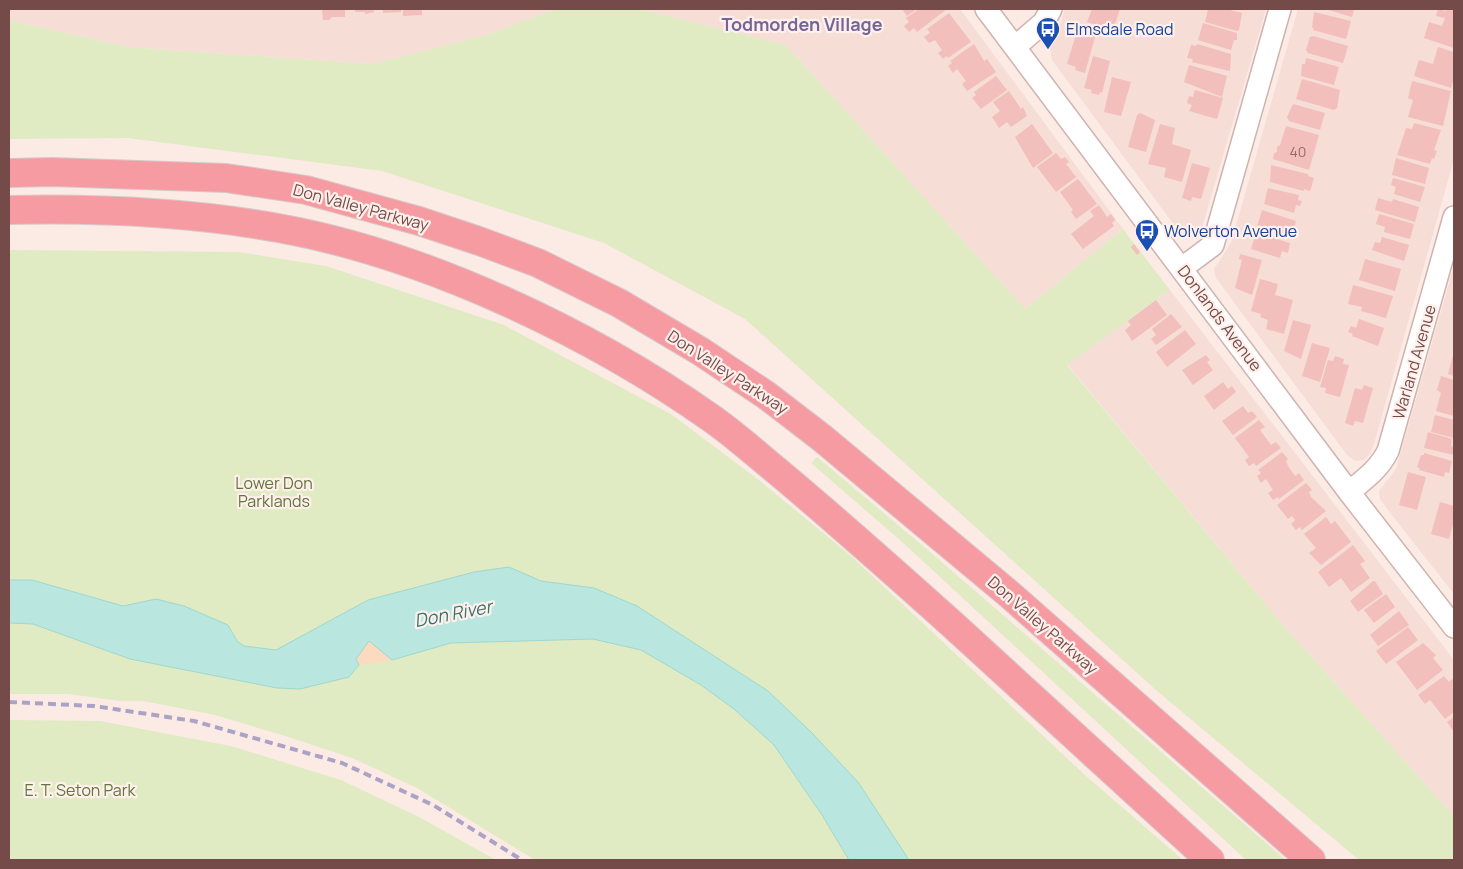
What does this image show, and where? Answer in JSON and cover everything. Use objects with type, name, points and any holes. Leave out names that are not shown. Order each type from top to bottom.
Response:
[{"type":"highway","name":"Don Valley Parkway","points":[[9,174],[52,172],[226,178],[306,190],[419,221],[479,241],[538,263],[619,303],[709,356],[766,395],[822,438],[1009,594],[1311,860]]},
{"type":"highway","points":[[9,210],[74,208],[186,214],[280,228],[391,257],[499,300],[583,338],[649,376],[713,419],[847,528],[1210,860]]},
{"type":"street","name":"Donlands Avenue","points":[[986,9],[1349,492],[1454,627]]},
{"type":"street","points":[[1014,47],[1044,22],[1051,9]]},
{"type":"street","points":[[1182,268],[1213,245],[1280,9]]},
{"type":"street","name":"Warland Avenue","points":[[1349,492],[1371,475],[1381,464],[1388,451],[1454,217]]},
{"type":"shaded area","points":[[9,9],[556,9],[486,35],[373,64],[128,47],[9,20]]},
{"type":"shaded area","points":[[639,9],[960,9],[1123,229],[1025,309],[786,45]]},
{"type":"shaded area","points":[[1065,9],[1266,9],[1199,238],[1188,239],[1183,237],[1052,60],[1049,43],[1057,33]]},
{"type":"shaded area","points":[[1298,9],[1454,9],[1454,159],[1374,444],[1370,454],[1364,460],[1355,461],[1347,455],[1216,278],[1214,269],[1231,243]]},
{"type":"shaded area","points":[[1454,266],[1454,594],[1380,499],[1379,491],[1396,469]]},
{"type":"shaded area","points":[[1170,290],[1454,660],[1454,816],[1283,625],[1067,364]]},
{"type":"green space","points":[[556,9],[639,9],[786,45],[1025,309],[1123,229],[1170,290],[1067,365],[1283,625],[1454,816],[1454,860],[1359,860],[1157,691],[745,319],[604,243],[382,171],[128,138],[9,139],[9,20],[128,47],[373,64],[486,35]]},
{"type":"green space","name":"Lower Don Parklands","points":[[9,250],[239,252],[326,266],[504,325],[671,414],[760,481],[850,555],[1086,776],[1183,860],[535,860],[417,788],[352,758],[285,736],[215,715],[143,701],[120,701],[68,694],[9,694]]},
{"type":"green space","points":[[817,457],[929,551],[1286,860],[1246,860],[901,541],[811,463]]},
{"type":"green space","name":"E. T. Seton Park","points":[[9,720],[100,721],[231,746],[341,780],[419,817],[496,860],[9,860]]},
{"type":"sand","points":[[369,641],[392,660],[359,665],[356,660]]},
{"type":"water","name":"Don River","points":[[509,567],[541,581],[594,588],[637,606],[768,691],[811,732],[858,782],[909,860],[849,860],[822,815],[774,745],[734,709],[701,685],[641,650],[593,639],[451,643],[392,660],[369,641],[356,659],[359,665],[349,677],[300,689],[277,688],[130,659],[33,624],[9,623],[9,580],[32,580],[123,606],[156,599],[184,606],[228,625],[237,641],[244,646],[276,650],[368,600],[474,572]]},
{"type":"building","points":[[322,9],[345,9],[345,17],[332,17],[329,20],[323,20]]},
{"type":"building","points":[[355,9],[374,9],[374,12],[365,14],[365,12],[355,12]]},
{"type":"building","points":[[383,9],[401,9],[401,12],[383,13]]},
{"type":"building","points":[[403,9],[422,9],[422,15],[403,16]]},
{"type":"building","points":[[902,9],[917,9],[907,16]]},
{"type":"building","points":[[919,9],[947,9],[917,32],[914,28],[909,32],[904,26],[909,22],[906,18]]},
{"type":"building","points":[[1092,9],[1120,9],[1113,30],[1087,22]]},
{"type":"building","points":[[1208,9],[1226,9],[1242,13],[1239,30],[1205,22]]},
{"type":"building","points":[[1325,9],[1354,9],[1352,17]]},
{"type":"building","points":[[1438,9],[1454,10],[1454,48],[1424,38],[1429,22],[1442,26],[1445,18],[1436,16]]},
{"type":"building","points":[[1314,12],[1351,21],[1346,39],[1313,30]]},
{"type":"building","points":[[949,13],[971,42],[948,58],[947,56],[943,59],[938,53],[942,50],[935,40],[929,43],[924,37],[930,33],[927,29]]},
{"type":"building","points":[[1203,23],[1237,33],[1237,40],[1234,40],[1231,50],[1198,40]]},
{"type":"building","points":[[1077,31],[1087,32],[1095,37],[1085,73],[1075,70],[1076,67],[1067,64]]},
{"type":"building","points":[[1313,36],[1348,46],[1343,63],[1308,53],[1306,50],[1310,37]]},
{"type":"building","points":[[974,44],[984,61],[987,59],[996,72],[967,91],[962,84],[966,81],[957,69],[953,73],[948,66],[952,63],[950,61]]},
{"type":"building","points":[[1197,44],[1231,54],[1230,71],[1192,62],[1193,59],[1187,58],[1191,45],[1196,46]]},
{"type":"building","points":[[1438,47],[1454,52],[1454,78],[1451,88],[1414,76],[1419,60],[1433,64]]},
{"type":"building","points":[[1093,56],[1110,61],[1102,93],[1100,92],[1099,95],[1091,93],[1092,90],[1084,88]]},
{"type":"building","points":[[1306,58],[1339,67],[1334,85],[1301,76],[1302,64],[1305,64]]},
{"type":"building","points":[[1189,65],[1227,76],[1222,97],[1184,82]]},
{"type":"building","points":[[996,76],[1007,90],[981,109],[972,98],[976,95],[974,92]]},
{"type":"building","points":[[1112,77],[1131,82],[1121,116],[1104,112]]},
{"type":"building","points":[[1302,79],[1340,90],[1337,108],[1334,110],[1296,99]]},
{"type":"building","points":[[1412,81],[1451,91],[1443,126],[1408,117],[1413,100],[1408,98]]},
{"type":"building","points":[[1195,90],[1223,98],[1217,119],[1189,111],[1192,105],[1187,103],[1189,96],[1193,97]]},
{"type":"building","points":[[1009,91],[1021,109],[1023,107],[1027,116],[1011,127],[1007,122],[999,128],[992,117],[1000,111],[993,102]]},
{"type":"building","points":[[1293,104],[1325,113],[1320,130],[1289,121],[1287,117]]},
{"type":"building","points":[[1140,113],[1155,120],[1146,152],[1128,147],[1137,115]]},
{"type":"building","points":[[1414,123],[1441,130],[1434,150],[1437,151],[1430,164],[1397,155],[1406,128],[1412,129]]},
{"type":"building","points":[[1032,124],[1053,153],[1033,168],[1015,137]]},
{"type":"building","points":[[1160,124],[1175,128],[1172,144],[1191,150],[1182,182],[1164,177],[1166,168],[1148,164]]},
{"type":"building","points":[[1286,126],[1319,135],[1309,170],[1273,159]]},
{"type":"building","points":[[1056,153],[1061,159],[1065,157],[1069,162],[1066,164],[1076,177],[1056,192],[1037,167]]},
{"type":"building","points":[[1396,158],[1429,168],[1425,184],[1392,175]]},
{"type":"building","points":[[1192,163],[1210,168],[1201,199],[1192,197],[1191,201],[1182,198]]},
{"type":"building","points":[[1271,165],[1308,174],[1308,176],[1314,178],[1310,191],[1270,182]]},
{"type":"building","points":[[1393,178],[1425,187],[1420,202],[1394,194],[1396,187],[1391,185]]},
{"type":"building","points":[[1078,179],[1097,204],[1076,219],[1071,212],[1073,210],[1060,192]]},
{"type":"building","points":[[1268,188],[1299,195],[1298,200],[1302,201],[1300,206],[1296,205],[1294,213],[1264,204]]},
{"type":"building","points":[[1378,198],[1392,202],[1393,199],[1419,207],[1415,222],[1375,210]]},
{"type":"building","points":[[1099,205],[1107,217],[1111,214],[1115,220],[1112,223],[1114,226],[1083,249],[1071,234],[1094,216],[1090,211]]},
{"type":"building","points":[[1262,210],[1296,221],[1292,235],[1257,227]]},
{"type":"building","points":[[1379,214],[1414,224],[1410,239],[1384,232],[1385,227],[1376,224]]},
{"type":"building","points":[[1256,233],[1290,243],[1288,253],[1282,251],[1280,258],[1251,249]]},
{"type":"building","points":[[1382,237],[1409,245],[1404,261],[1372,250],[1375,242],[1380,243]]},
{"type":"building","points":[[1134,244],[1140,252],[1137,255],[1131,247]]},
{"type":"building","points":[[1240,254],[1262,260],[1252,295],[1235,288],[1242,260],[1239,259]]},
{"type":"building","points":[[1365,259],[1401,269],[1395,291],[1359,280]]},
{"type":"building","points":[[1260,279],[1278,284],[1275,295],[1293,300],[1284,334],[1266,329],[1268,320],[1260,317],[1261,314],[1251,311]]},
{"type":"building","points":[[1353,285],[1393,296],[1386,318],[1361,311],[1362,307],[1348,304]]},
{"type":"building","points":[[1156,300],[1167,315],[1132,341],[1125,330],[1131,325],[1128,321]]},
{"type":"building","points":[[1171,314],[1182,327],[1156,345],[1151,339],[1156,335],[1152,329]]},
{"type":"building","points":[[1359,319],[1384,328],[1378,346],[1352,336],[1353,334],[1348,332],[1351,326],[1356,328]]},
{"type":"building","points":[[1293,320],[1311,325],[1301,359],[1284,351]]},
{"type":"building","points":[[1185,330],[1196,344],[1167,367],[1156,352]]},
{"type":"building","points":[[1312,343],[1330,348],[1320,382],[1302,376]]},
{"type":"building","points":[[1454,352],[1454,376],[1448,374]]},
{"type":"building","points":[[1206,355],[1210,360],[1207,362],[1213,370],[1193,385],[1182,370]]},
{"type":"building","points":[[1335,356],[1344,359],[1343,364],[1349,365],[1340,397],[1325,393],[1326,388],[1320,387],[1328,360],[1333,361]]},
{"type":"building","points":[[1441,376],[1454,380],[1454,416],[1436,411],[1441,393],[1437,390]]},
{"type":"building","points":[[1223,382],[1228,389],[1232,386],[1236,392],[1214,410],[1204,396]]},
{"type":"building","points":[[1364,385],[1373,388],[1363,423],[1355,421],[1353,426],[1345,423],[1355,388],[1362,390]]},
{"type":"building","points":[[1243,406],[1248,413],[1252,411],[1257,417],[1233,435],[1222,421]]},
{"type":"building","points":[[1435,415],[1454,420],[1454,438],[1431,432]]},
{"type":"building","points":[[1259,420],[1265,427],[1260,430],[1271,445],[1276,442],[1281,448],[1256,466],[1254,463],[1249,466],[1245,460],[1249,457],[1235,438]]},
{"type":"building","points":[[1428,432],[1452,439],[1451,446],[1454,447],[1454,455],[1424,448]]},
{"type":"building","points":[[1282,452],[1288,459],[1286,461],[1288,466],[1295,476],[1299,473],[1304,480],[1279,499],[1278,497],[1273,500],[1268,493],[1273,490],[1266,479],[1261,483],[1257,476],[1261,473],[1258,470]]},
{"type":"building","points":[[1424,453],[1452,461],[1449,473],[1445,472],[1444,477],[1419,470],[1420,468],[1417,467],[1421,455],[1424,455]]},
{"type":"building","points":[[1408,472],[1426,477],[1417,510],[1399,505]]},
{"type":"building","points":[[1306,483],[1312,490],[1309,492],[1311,497],[1326,511],[1302,530],[1300,527],[1296,530],[1291,524],[1295,520],[1292,516],[1288,519],[1277,505]]},
{"type":"building","points":[[1440,502],[1454,506],[1454,521],[1449,539],[1431,534]]},
{"type":"building","points":[[1326,517],[1331,524],[1335,521],[1351,542],[1321,565],[1309,553],[1316,548],[1304,534]]},
{"type":"building","points":[[1353,545],[1365,561],[1360,564],[1370,578],[1351,592],[1341,578],[1329,587],[1318,572]]},
{"type":"building","points":[[1375,581],[1383,594],[1358,612],[1350,601]]},
{"type":"building","points":[[1386,594],[1395,607],[1374,623],[1364,610]]},
{"type":"building","points":[[1399,611],[1409,625],[1378,646],[1370,635]]},
{"type":"building","points":[[1408,627],[1418,640],[1386,664],[1376,651]]},
{"type":"building","points":[[1423,643],[1436,655],[1433,658],[1443,670],[1417,690],[1396,662]]},
{"type":"building","points":[[1444,676],[1449,682],[1452,679],[1454,682],[1454,712],[1445,719],[1430,700],[1425,704],[1418,695]]},
{"type":"building","points":[[1454,717],[1454,732],[1447,722]]},
{"type":"railway","points":[[9,702],[94,706],[194,721],[342,763],[433,805],[522,860]]},
{"type":"place","name":"Elmsdale Road","points":[[1048,50]]},
{"type":"place","name":"Wolverton Avenue","points":[[1147,252]]},
{"type":"district","name":"Todmorden Village","points":[[802,24]]}]
